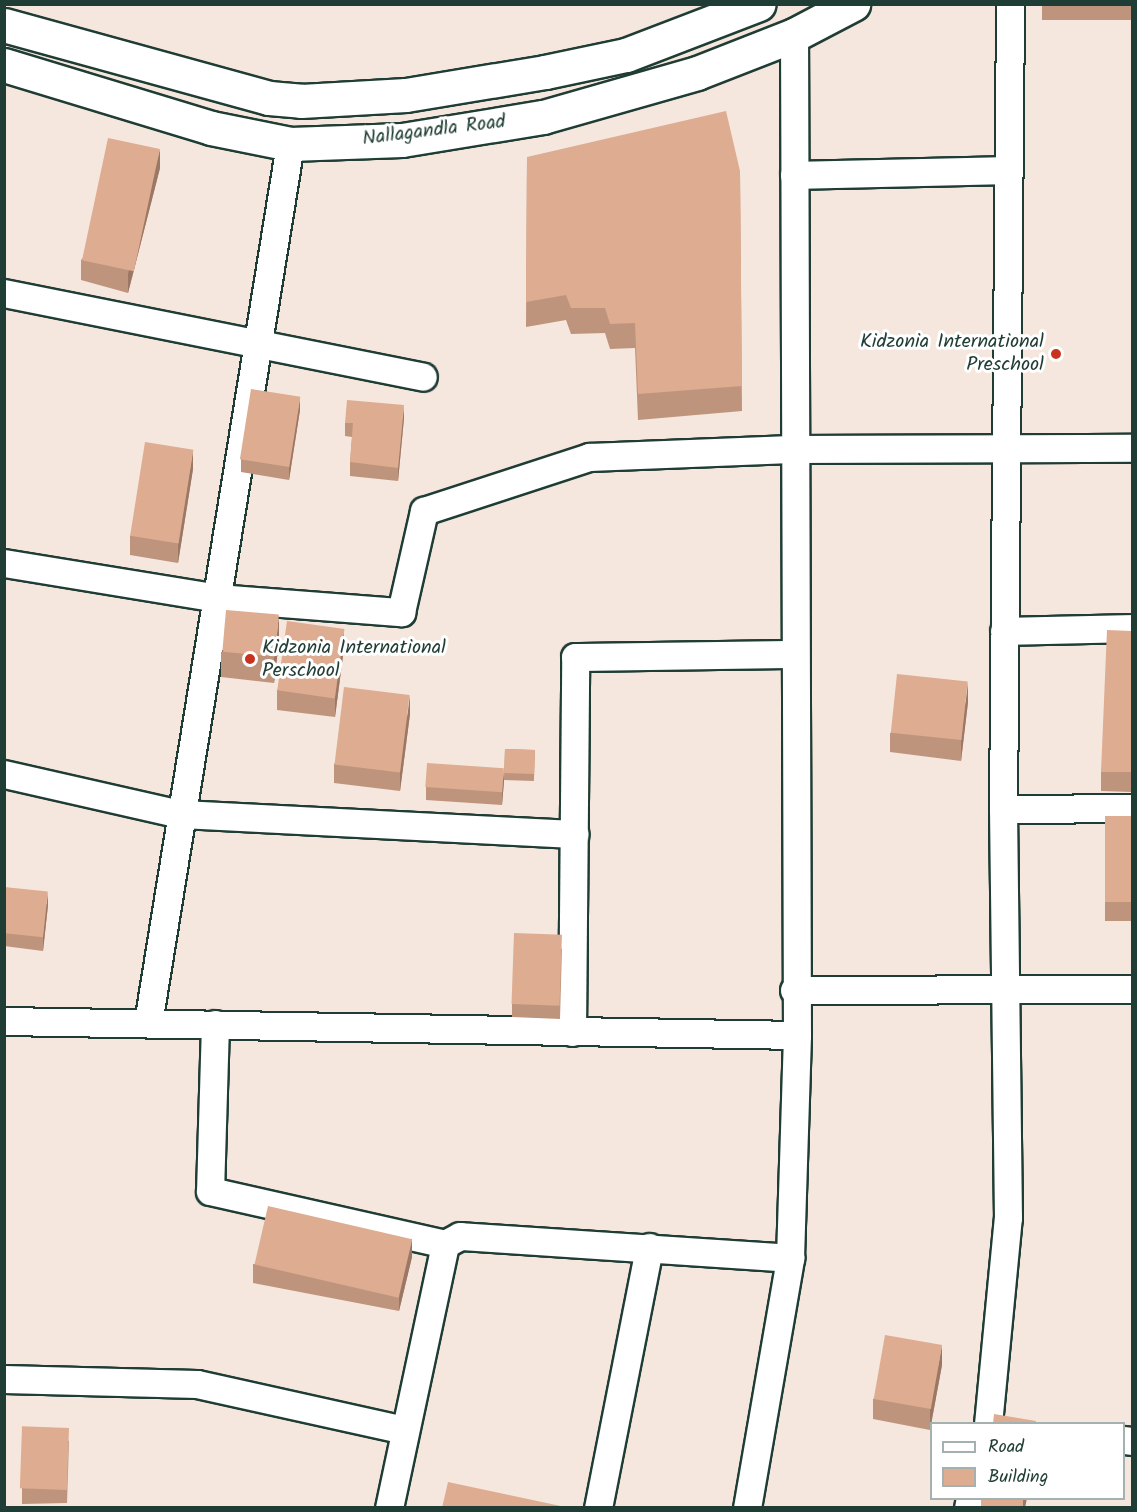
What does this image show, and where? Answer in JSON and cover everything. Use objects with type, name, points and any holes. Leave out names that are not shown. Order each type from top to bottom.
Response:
[{"type":"main road","name":"Nallagandla Road","points":[[4,25],[269,98],[301,101],[406,95],[545,72],[626,55],[759,4]]},
{"type":"main road","name":"Nallagandla Road","points":[[4,65],[211,128],[290,144],[402,140],[543,117],[697,74],[795,35],[854,4]]},
{"type":"street","points":[[988,1422],[1006,1276],[1003,987],[1004,450],[1010,4]]},
{"type":"street","points":[[747,1508],[790,1258],[797,1035],[794,990],[791,449],[795,35]]},
{"type":"street","points":[[148,1023],[180,814],[261,344],[290,144]]},
{"type":"street","points":[[794,175],[1008,170]]},
{"type":"street","points":[[4,293],[423,377]]},
{"type":"street","points":[[4,563],[217,598],[400,612],[424,511],[589,457],[791,449],[1132,448]]},
{"type":"street","points":[[1004,631],[1132,628]]},
{"type":"street","points":[[572,1032],[575,657],[792,654]]},
{"type":"street","points":[[4,774],[180,814],[574,834]]},
{"type":"street","points":[[1003,809],[1132,808]]},
{"type":"street","points":[[794,990],[1003,987],[1132,989]]},
{"type":"street","points":[[4,1021],[797,1035]]},
{"type":"street","points":[[215,1024],[210,1191],[446,1244],[460,1236],[790,1258]]},
{"type":"street","points":[[389,1508],[446,1244]]},
{"type":"street","points":[[598,1508],[649,1247]]},
{"type":"street","points":[[4,1379],[196,1384],[405,1430]]},
{"type":"building","points":[[726,111],[740,171],[742,386],[638,394],[635,323],[610,324],[605,308],[571,308],[566,295],[526,302],[527,157]]},
{"type":"building","points":[[108,138],[160,149],[134,271],[82,260]]},
{"type":"building","points":[[251,389],[300,397],[289,467],[240,459]]},
{"type":"building","points":[[347,400],[404,405],[398,468],[350,462],[353,423],[345,423]]},
{"type":"building","points":[[145,442],[193,450],[179,543],[130,536]]},
{"type":"building","points":[[226,610],[279,615],[275,656],[222,652]]},
{"type":"building","points":[[287,621],[344,629],[335,698],[277,690]]},
{"type":"building","points":[[1107,630],[1132,631],[1132,772],[1101,772]]},
{"type":"building","points":[[897,674],[968,681],[961,740],[891,733]]},
{"type":"building","points":[[344,687],[410,695],[400,772],[334,764]]},
{"type":"building","points":[[505,749],[535,750],[534,774],[504,773]]},
{"type":"building","points":[[427,763],[504,768],[502,792],[425,787]]},
{"type":"building","points":[[1105,816],[1132,816],[1132,902],[1105,902]]},
{"type":"building","points":[[4,887],[48,892],[43,937],[4,933]]},
{"type":"building","points":[[514,933],[562,935],[559,1006],[512,1004]]},
{"type":"building","points":[[268,1206],[412,1239],[399,1298],[255,1264]]},
{"type":"building","points":[[885,1335],[942,1345],[931,1409],[874,1399]]},
{"type":"building","points":[[994,1414],[1036,1421],[1036,1422],[993,1422]]},
{"type":"building","points":[[22,1426],[69,1428],[67,1490],[20,1488]]},
{"type":"building","points":[[448,1482],[570,1508],[442,1508]]},
{"type":"building","points":[[981,1500],[1023,1500],[1023,1508],[981,1508]]},
{"type":"place","name":"Kidzonia International Preschool","points":[[1056,354]]},
{"type":"place","name":"Kidzonia International Perschool","points":[[250,659]]}]
